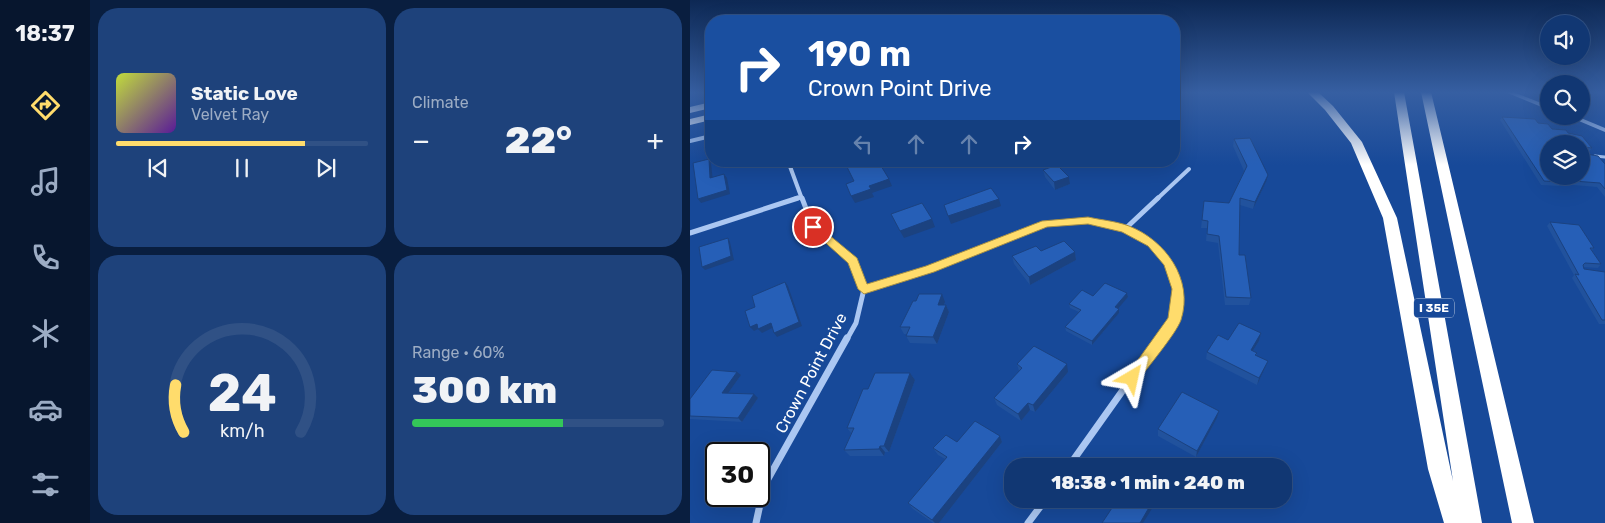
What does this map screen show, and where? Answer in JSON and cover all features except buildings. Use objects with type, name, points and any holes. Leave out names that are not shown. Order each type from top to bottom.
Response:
[{"type":"highway","points":[[1336,116],[1356,142],[1390,218],[1439,469],[1455,523]]},
{"type":"highway","name":"I 35E","points":[[1403,116],[1471,523]]},
{"type":"highway","name":"I 35E","points":[[1432,116],[1523,523]]},
{"type":"highway","points":[[690,122],[705,118]]},
{"type":"street","points":[[1590,124],[1605,130]]},
{"type":"street","points":[[690,141],[705,137]]},
{"type":"street","points":[[790,167],[813,227],[853,261],[864,289],[930,269],[1046,224],[1088,221],[1126,229],[1152,243],[1169,264],[1178,289],[1174,319],[1075,458]]},
{"type":"street","points":[[1126,229],[1189,169]]},
{"type":"street","points":[[690,233],[801,197]]},
{"type":"street","name":"Crown Point Drive","points":[[756,523],[764,486],[856,323],[864,289]]},
{"type":"street","points":[[1028,523],[1039,508]]},
{"type":"lane","points":[[1590,155],[1605,157]]},
{"type":"route","points":[[813,227],[853,261],[864,289],[930,269],[1046,224],[1088,221],[1126,229],[1152,243],[1169,264],[1178,289],[1174,319],[1132,378]]}]
